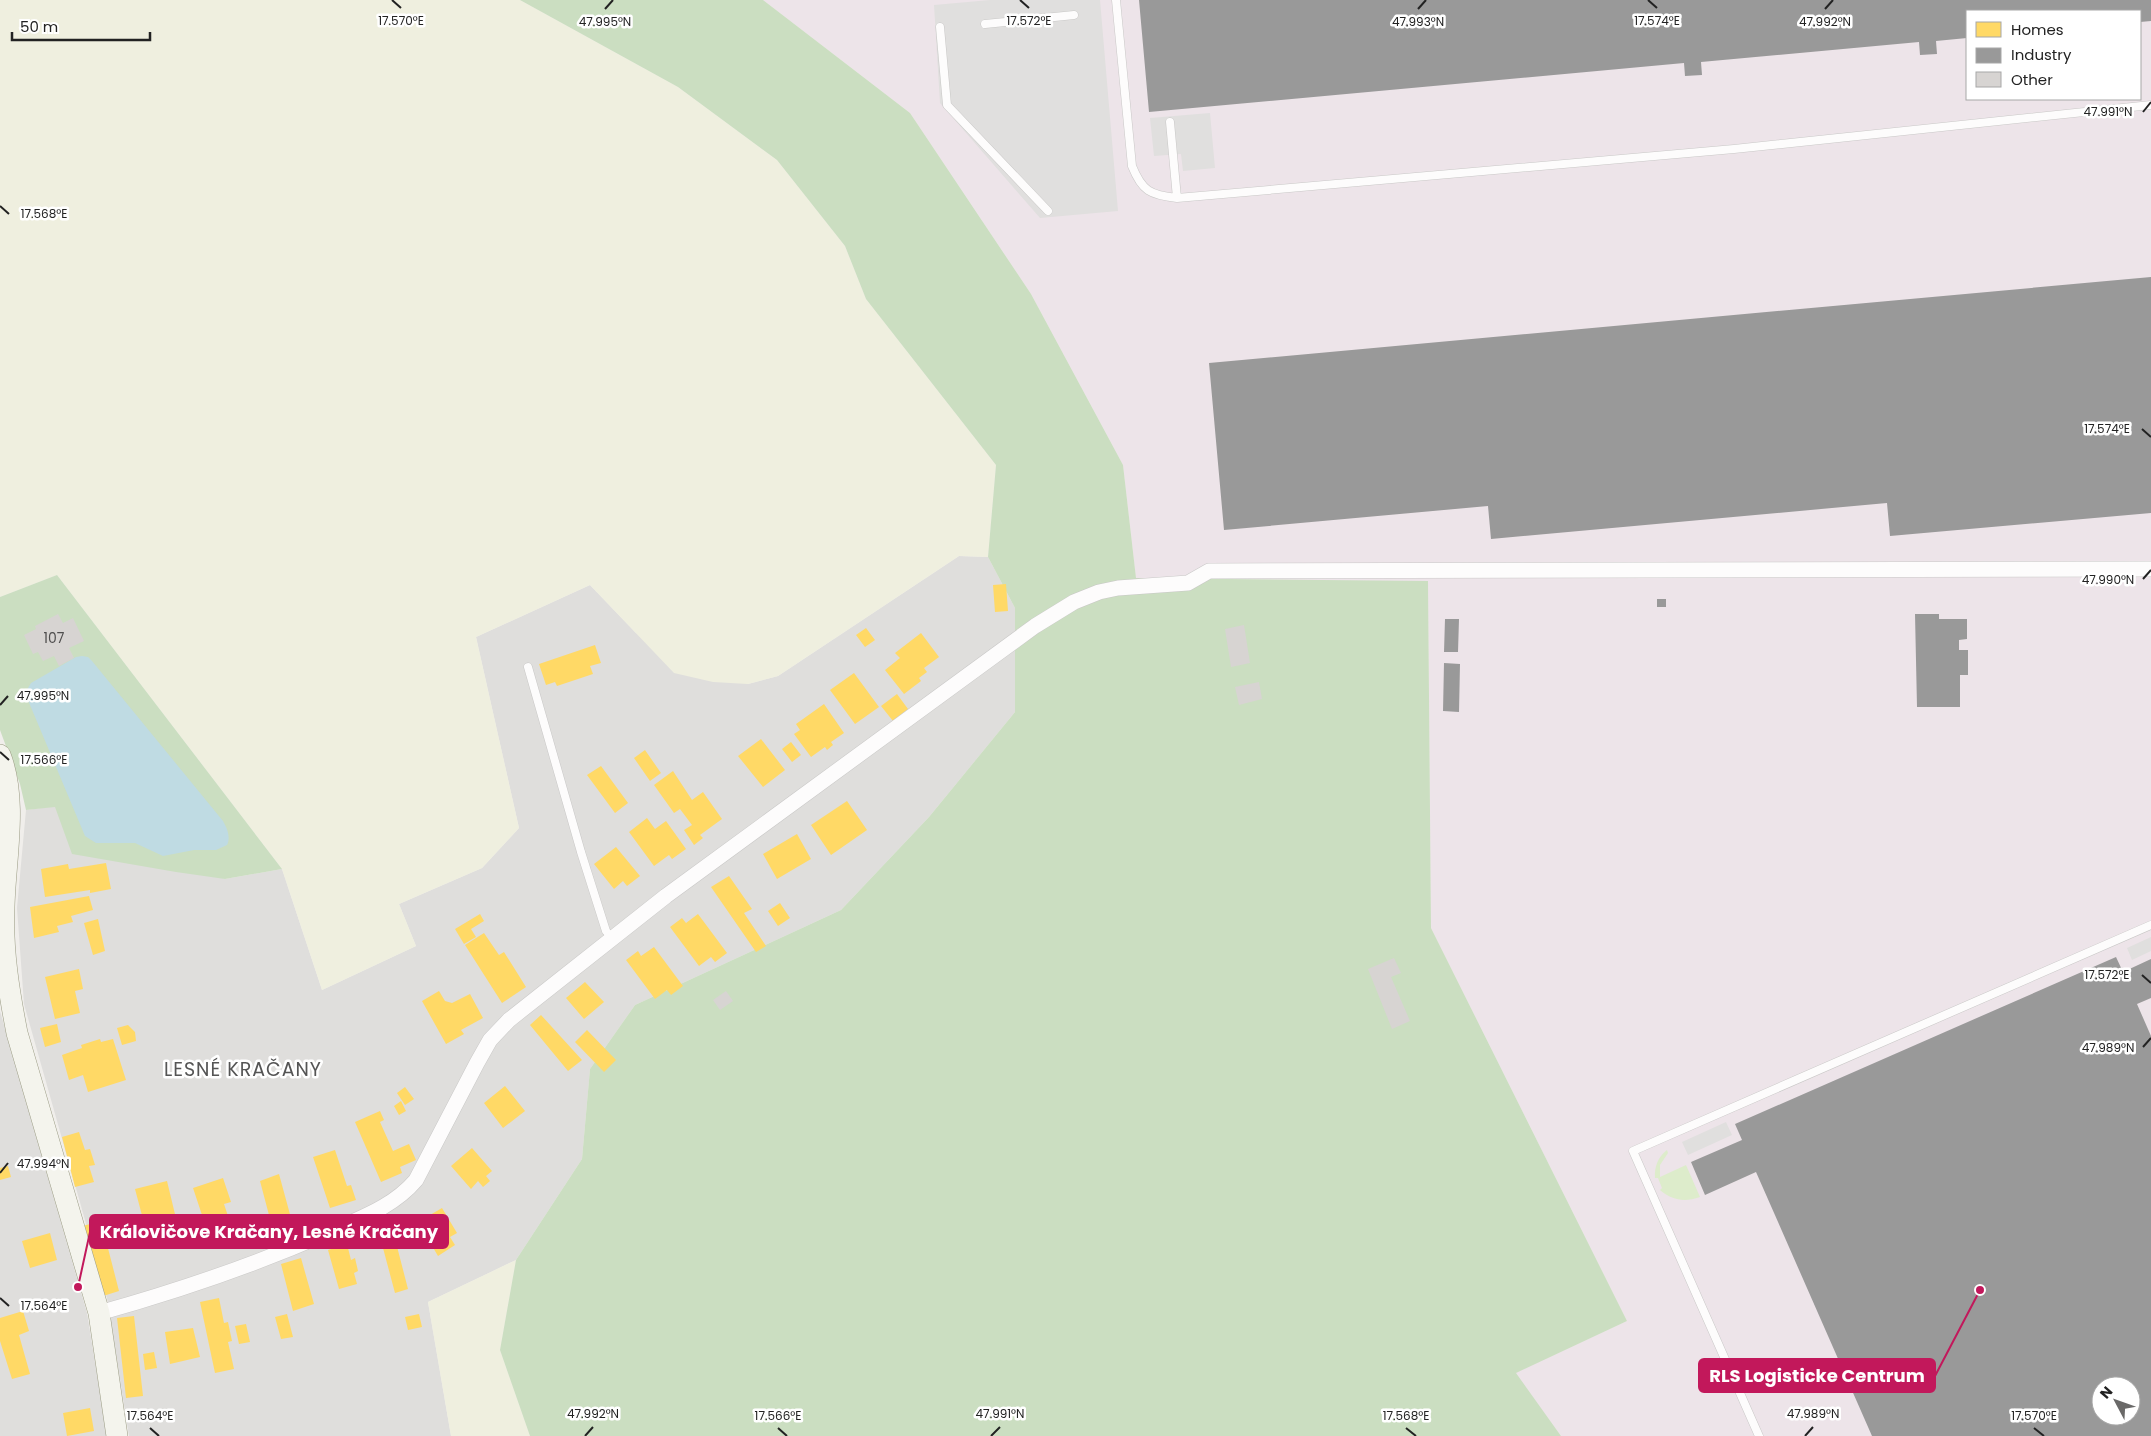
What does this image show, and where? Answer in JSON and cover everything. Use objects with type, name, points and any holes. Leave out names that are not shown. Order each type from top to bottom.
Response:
[{"type":"street","points":[[99,1313],[154,1298],[296,1247],[390,1204],[405,1193],[416,1180],[490,1040],[509,1020],[666,896],[1036,626],[1074,602],[1098,592],[1118,588],[1188,583],[1209,571],[2151,568]]},
{"type":"street","points":[[0,755],[7,784],[9,825],[4,908],[4,949],[9,993],[17,1033],[99,1313],[117,1436]]},
{"type":"lane","points":[[1116,0],[1132,166],[1138,181],[1148,192],[1161,197],[1176,198],[1734,150],[2151,105]]},
{"type":"lane","points":[[985,24],[1074,15]]},
{"type":"lane","points":[[940,27],[947,105],[1048,212]]},
{"type":"lane","points":[[1170,122],[1176,198]]},
{"type":"lane","points":[[528,667],[581,852],[606,931],[612,938]]},
{"type":"lane","points":[[1759,1436],[1633,1151],[2151,925]]},
{"type":"shaded area","points":[[763,0],[2151,0],[2151,1436],[1561,1436],[1515,1373],[1627,1321],[1431,928],[1428,582],[1136,578],[1123,465],[1031,294],[910,113]]},
{"type":"shaded area","points":[[990,0],[1100,0],[1118,211],[1040,218],[940,103],[934,5]]},
{"type":"shaded area","points":[[1210,113],[1215,168],[1183,171],[1181,154],[1154,156],[1150,118]]},
{"type":"shaded area","points":[[959,556],[988,557],[1015,608],[1015,712],[929,817],[841,910],[635,1005],[590,1069],[582,1159],[516,1260],[428,1302],[451,1436],[129,1436],[107,1298],[24,1004],[17,908],[26,810],[55,806],[225,879],[282,869],[322,990],[416,946],[399,904],[482,868],[519,828],[476,637],[590,585],[636,633],[748,684],[778,676]]},
{"type":"shaded area","points":[[2151,937],[2151,951],[2132,960],[2127,948]]},
{"type":"shaded area","points":[[0,1011],[87,1313],[107,1436],[0,1436]]},
{"type":"shaded area","points":[[1726,1122],[1732,1135],[1688,1155],[1682,1142]]},
{"type":"green space","points":[[0,0],[520,0],[678,87],[777,160],[845,246],[866,299],[996,465],[988,557],[959,556],[778,676],[748,684],[713,682],[674,673],[590,585],[476,637],[519,828],[482,868],[399,904],[416,946],[322,990],[282,869],[57,575],[0,597]]},
{"type":"green space","points":[[520,0],[763,0],[910,113],[1031,294],[1123,465],[1136,578],[1428,581],[1431,928],[1627,1321],[1516,1373],[1561,1436],[530,1436],[500,1350],[516,1260],[582,1159],[590,1069],[635,1005],[841,910],[929,817],[1015,712],[1015,608],[988,557],[996,465],[866,299],[845,246],[777,160],[678,87]]},
{"type":"green space","points":[[57,575],[282,869],[225,879],[72,854],[55,807],[26,810],[20,784],[0,730],[0,597]]},
{"type":"green space","points":[[1667,1150],[1668,1153],[1660,1165],[1660,1177],[1686,1165],[1700,1197],[1679,1200],[1660,1190],[1662,1188],[1658,1178],[1655,1178],[1655,1170],[1657,1162]]},
{"type":"green space","points":[[516,1260],[500,1350],[530,1436],[451,1436],[428,1302]]},
{"type":"water","points":[[76,657],[88,657],[92,661],[223,821],[229,836],[227,845],[216,850],[194,850],[163,856],[135,843],[96,843],[85,836],[25,693],[31,683]]},
{"type":"building: Homes","points":[[1006,584],[1008,611],[995,612],[993,585]]},
{"type":"building: Homes","points":[[866,628],[875,640],[865,647],[856,635]]},
{"type":"building: Homes","points":[[921,633],[939,657],[924,668],[927,672],[919,678],[921,681],[904,694],[885,670],[900,658],[895,653]]},
{"type":"building: Homes","points":[[595,645],[601,663],[590,666],[593,674],[557,686],[555,682],[546,685],[539,664]]},
{"type":"building: Homes","points":[[854,673],[879,707],[855,724],[830,690]]},
{"type":"building: Homes","points":[[897,694],[908,709],[893,721],[881,706]]},
{"type":"building: Homes","points":[[824,704],[844,733],[831,742],[833,745],[827,750],[825,747],[811,757],[794,734],[800,730],[796,724]]},
{"type":"building: Homes","points":[[761,739],[785,770],[763,787],[738,756]]},
{"type":"building: Homes","points":[[791,742],[801,755],[792,762],[782,749]]},
{"type":"building: Homes","points":[[645,750],[661,773],[650,781],[634,758]]},
{"type":"building: Homes","points":[[601,766],[628,803],[615,813],[587,775]]},
{"type":"building: Homes","points":[[673,771],[692,800],[703,792],[722,819],[700,835],[703,838],[694,845],[684,830],[692,825],[680,809],[674,813],[654,785]]},
{"type":"building: Homes","points":[[847,801],[867,830],[831,855],[811,825]]},
{"type":"building: Homes","points":[[647,818],[655,829],[666,821],[686,849],[672,859],[669,855],[654,866],[629,832]]},
{"type":"building: Homes","points":[[797,834],[811,859],[777,879],[763,854]]},
{"type":"building: Homes","points":[[616,847],[640,876],[627,886],[623,881],[614,889],[594,864]]},
{"type":"building: Homes","points":[[106,863],[111,889],[90,893],[90,890],[45,897],[41,869],[68,864],[69,869]]},
{"type":"building: Homes","points":[[729,876],[752,909],[744,913],[766,946],[756,952],[711,887]]},
{"type":"building: Homes","points":[[89,896],[93,910],[71,916],[73,922],[57,926],[59,932],[34,938],[30,907]]},
{"type":"building: Homes","points":[[780,903],[790,918],[778,926],[768,911]]},
{"type":"building: Homes","points":[[480,914],[484,921],[471,929],[476,937],[464,944],[455,929]]},
{"type":"building: Homes","points":[[698,914],[727,953],[715,962],[711,957],[699,966],[670,927],[682,918],[686,923]]},
{"type":"building: Homes","points":[[98,919],[105,951],[93,955],[84,923]]},
{"type":"building: Homes","points":[[484,933],[499,955],[504,952],[526,987],[502,1003],[465,945]]},
{"type":"building: Homes","points":[[654,947],[683,986],[671,995],[667,990],[655,999],[626,960],[638,951],[641,956]]},
{"type":"building: Homes","points":[[79,969],[83,989],[75,991],[80,1013],[55,1019],[45,977]]},
{"type":"building: Homes","points":[[585,982],[604,1002],[584,1019],[566,998]]},
{"type":"building: Homes","points":[[439,991],[445,1001],[452,1003],[470,994],[483,1018],[461,1030],[464,1034],[446,1044],[422,1001]]},
{"type":"building: Homes","points":[[541,1015],[582,1060],[568,1071],[530,1025]]},
{"type":"building: Homes","points":[[57,1024],[61,1042],[45,1047],[40,1028]]},
{"type":"building: Homes","points":[[128,1025],[135,1032],[136,1041],[122,1045],[117,1028]]},
{"type":"building: Homes","points":[[587,1030],[616,1060],[604,1072],[575,1042]]},
{"type":"building: Homes","points":[[100,1039],[101,1042],[113,1039],[126,1080],[88,1092],[83,1075],[69,1080],[62,1055],[82,1048],[81,1045]]},
{"type":"building: Homes","points":[[505,1086],[525,1111],[503,1128],[484,1103]]},
{"type":"building: Homes","points":[[405,1087],[414,1099],[405,1105],[397,1093]]},
{"type":"building: Homes","points":[[401,1101],[406,1111],[399,1115],[394,1106]]},
{"type":"building: Homes","points":[[380,1111],[384,1120],[380,1122],[393,1151],[409,1144],[416,1160],[400,1167],[402,1173],[381,1182],[355,1122]]},
{"type":"building: Homes","points":[[79,1132],[85,1150],[90,1149],[95,1165],[89,1166],[94,1182],[75,1187],[62,1137]]},
{"type":"building: Homes","points":[[472,1148],[492,1171],[486,1176],[490,1181],[483,1187],[478,1181],[471,1189],[451,1166]]},
{"type":"building: Homes","points":[[335,1150],[347,1186],[351,1185],[356,1200],[330,1208],[313,1157]]},
{"type":"building: Homes","points":[[8,1166],[11,1177],[0,1180],[0,1168]]},
{"type":"building: Homes","points":[[279,1174],[294,1229],[274,1234],[260,1181]]},
{"type":"building: Homes","points":[[223,1178],[231,1202],[224,1204],[230,1222],[207,1230],[193,1188]]},
{"type":"building: Homes","points":[[167,1181],[180,1235],[164,1239],[163,1234],[148,1238],[135,1189]]},
{"type":"building: Homes","points":[[442,1208],[457,1233],[450,1237],[455,1245],[438,1256],[418,1222]]},
{"type":"building: Homes","points":[[101,1221],[119,1291],[100,1297],[79,1227]]},
{"type":"building: Homes","points":[[393,1231],[408,1289],[395,1293],[379,1233]]},
{"type":"building: Homes","points":[[50,1233],[57,1260],[30,1268],[22,1241]]},
{"type":"building: Homes","points":[[347,1244],[351,1260],[355,1258],[358,1271],[354,1273],[357,1284],[339,1289],[328,1250]]},
{"type":"building: Homes","points":[[301,1258],[314,1304],[293,1311],[281,1264]]},
{"type":"building: Homes","points":[[219,1298],[224,1323],[228,1322],[232,1341],[228,1342],[234,1369],[215,1373],[200,1302]]},
{"type":"building: Homes","points":[[23,1311],[29,1331],[19,1335],[30,1374],[12,1379],[0,1341],[0,1318]]},
{"type":"building: Homes","points":[[287,1314],[293,1337],[281,1339],[275,1317]]},
{"type":"building: Homes","points":[[419,1314],[422,1327],[408,1330],[405,1317]]},
{"type":"building: Homes","points":[[134,1316],[143,1396],[126,1398],[117,1318]]},
{"type":"building: Homes","points":[[246,1324],[250,1342],[239,1344],[235,1326]]},
{"type":"building: Homes","points":[[193,1328],[200,1357],[170,1364],[165,1332]]},
{"type":"building: Homes","points":[[154,1352],[157,1368],[145,1370],[143,1354]]},
{"type":"building: Homes","points":[[90,1408],[94,1431],[67,1436],[63,1413]]},
{"type":"building: Industry","points":[[1139,0],[2151,0],[2151,21],[2141,22],[2141,10],[1966,10],[1966,38],[1936,41],[1937,54],[1920,55],[1919,42],[1701,62],[1702,75],[1685,76],[1684,63],[1149,112]]},
{"type":"building: Industry","points":[[2151,277],[2151,513],[1890,536],[1887,503],[1491,539],[1488,506],[1224,530],[1209,363]]},
{"type":"building: Industry","points":[[1657,599],[1666,599],[1666,607],[1657,607]]},
{"type":"building: Industry","points":[[1915,614],[1939,614],[1939,619],[1967,619],[1967,639],[1959,640],[1959,650],[1968,650],[1968,675],[1960,675],[1960,707],[1917,707]]},
{"type":"building: Industry","points":[[1445,619],[1459,619],[1458,652],[1444,652]]},
{"type":"building: Industry","points":[[1444,663],[1460,664],[1459,712],[1443,711]]},
{"type":"building: Industry","points":[[2116,957],[2123,972],[2151,959],[2151,998],[2137,1004],[2151,1036],[2151,1436],[1872,1436],[1756,1172],[1705,1195],[1691,1162],[1742,1140],[1735,1124]]},
{"type":"building: Other","points":[[58,614],[63,623],[73,618],[84,641],[69,648],[74,658],[59,666],[54,656],[43,661],[38,652],[33,654],[24,635],[36,629],[35,626]]},
{"type":"building: Other","points":[[1244,625],[1250,663],[1231,667],[1225,629]]},
{"type":"building: Other","points":[[1259,682],[1262,699],[1239,705],[1235,687]]},
{"type":"building: Other","points":[[1394,958],[1401,973],[1391,977],[1410,1021],[1392,1029],[1368,969]]},
{"type":"building: Other","points":[[726,991],[733,1001],[720,1010],[713,1000]]},
{"type":"place","name":"Královičove Kračany, Lesné Kračany","points":[[78,1287]]},
{"type":"place","name":"RLS Logisticke Centrum","points":[[1980,1290]]},
{"type":"district","name":"LESNÉ KRAČANY","points":[[243,1069]]}]
